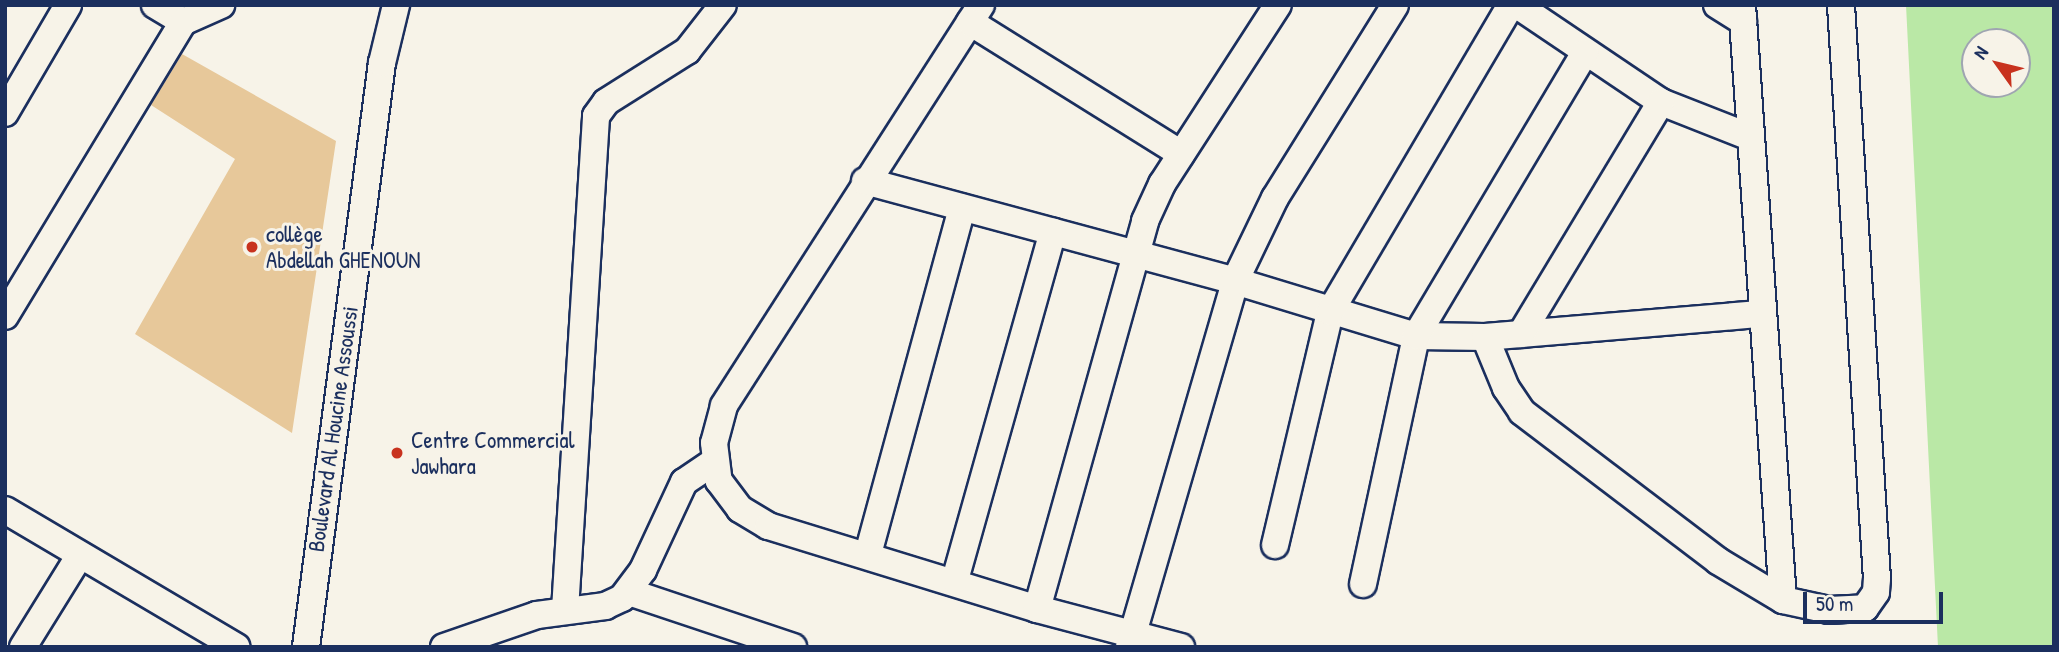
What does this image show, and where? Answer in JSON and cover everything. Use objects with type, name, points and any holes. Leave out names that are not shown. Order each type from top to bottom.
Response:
[{"type":"street","points":[[5,113],[68,5]]},
{"type":"street","points":[[155,5],[183,23]]},
{"type":"street","points":[[5,316],[183,23],[221,5]]},
{"type":"street","name":"Boulevard Al Houcine Assoussi","points":[[306,647],[382,63],[396,5]]},
{"type":"street","points":[[565,610],[596,116],[611,98],[669,66],[687,51],[723,5]]},
{"type":"street","points":[[1037,608],[1135,255],[1152,206],[1181,155],[1278,5]]},
{"type":"street","points":[[1131,640],[1235,281],[1275,198],[1395,5]]},
{"type":"street","points":[[1275,545],[1330,312],[1511,5]]},
{"type":"street","points":[[1517,5],[1661,102],[1750,136]]},
{"type":"street","points":[[1717,5],[1743,13],[1760,314],[1783,600]]},
{"type":"street","points":[[1485,337],[1506,387],[1540,428],[1718,561],[1783,600],[1849,611],[1866,608],[1876,592],[1841,5]]},
{"type":"street","points":[[1181,155],[975,13],[724,406],[714,462],[727,496],[753,518],[955,580],[1131,640],[1181,647]]},
{"type":"street","points":[[1363,583],[1416,337],[1585,52]]},
{"type":"street","points":[[1521,334],[1661,102]]},
{"type":"street","points":[[866,181],[1235,281],[1416,337],[1485,337],[1760,314]]},
{"type":"street","points":[[869,554],[962,208]]},
{"type":"street","points":[[955,580],[1053,232]]},
{"type":"street","points":[[444,647],[565,610],[606,606],[629,592],[684,482],[697,469],[714,462]]},
{"type":"street","points":[[5,510],[237,647]]},
{"type":"street","points":[[23,647],[80,555]]},
{"type":"street","points":[[629,592],[793,647]]},
{"type":"green space","points":[[1906,5],[2054,5],[2054,647],[1938,647]]},
{"type":"building","name":"collège Abdellah GHENOUN","points":[[182,54],[336,141],[292,433],[135,334],[235,159],[151,105]]},
{"type":"place","name":"collège Abdellah GHENOUN","points":[[252,247]]},
{"type":"place","name":"Centre Commercial Jawhara","points":[[397,453]]}]
